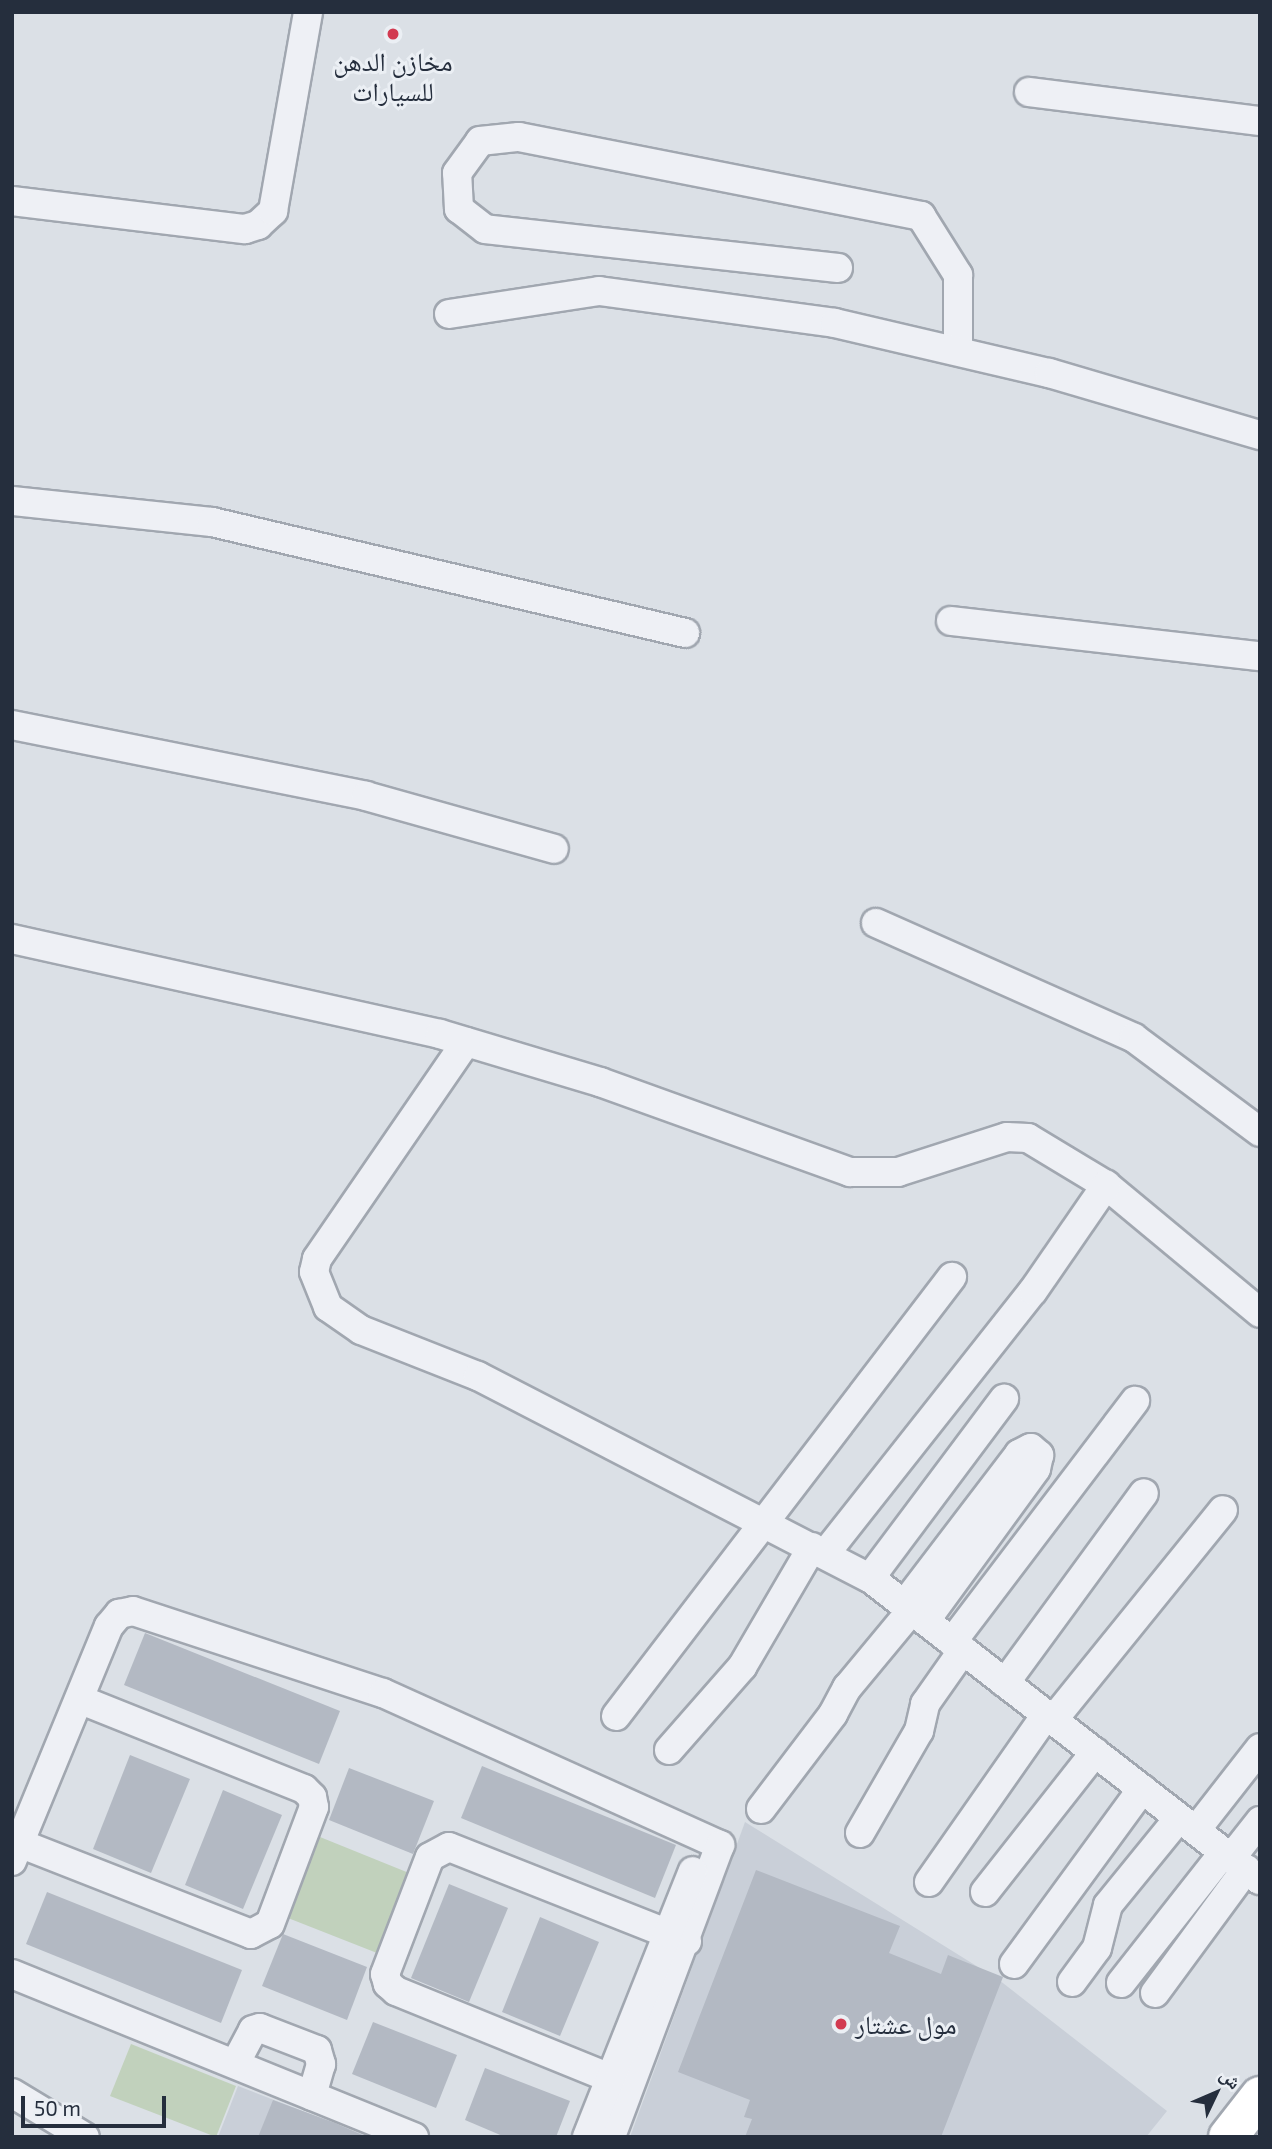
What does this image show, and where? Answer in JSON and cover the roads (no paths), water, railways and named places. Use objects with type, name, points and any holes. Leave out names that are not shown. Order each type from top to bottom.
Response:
[{"type":"highway","points":[[1233,2135],[1260,2096]]},
{"type":"street","points":[[12,201],[245,229],[258,225],[273,211],[308,12]]},
{"type":"street","points":[[1029,92],[1260,121]]},
{"type":"street","points":[[838,268],[485,229],[459,209],[457,173],[480,141],[519,137],[921,216],[958,275],[958,351]]},
{"type":"street","points":[[449,314],[599,291],[835,323],[958,351],[1197,412],[1260,435]]},
{"type":"street","points":[[12,501],[212,522],[685,633]]},
{"type":"street","points":[[951,621],[1260,656]]},
{"type":"street","points":[[12,725],[366,796],[554,849]]},
{"type":"street","points":[[876,923],[1134,1038],[1260,1132]]},
{"type":"street","points":[[12,939],[466,1042],[600,1082],[849,1172],[898,1172],[1007,1137],[1028,1138],[1105,1185],[1260,1313]]},
{"type":"street","points":[[466,1042],[317,1259],[314,1272],[328,1307],[361,1330],[478,1376],[870,1578],[1240,1865]]},
{"type":"street","points":[[669,1750],[742,1667],[818,1551],[1033,1291],[1105,1185]]},
{"type":"street","points":[[616,1716],[760,1521],[952,1276]]},
{"type":"street","points":[[870,1578],[1003,1399]]},
{"type":"street","points":[[860,1833],[919,1731],[925,1704],[957,1646],[1135,1401]]},
{"type":"street","points":[[761,1809],[833,1714],[847,1688],[913,1612],[1036,1469],[1040,1455],[1031,1448],[1019,1454],[913,1612]]},
{"type":"street","points":[[1005,1683],[1144,1493]]},
{"type":"street","points":[[929,1882],[1050,1718],[1223,1510]]},
{"type":"street","points":[[79,1699],[304,1789],[312,1797],[314,1807],[270,1924],[251,1934],[18,1837],[113,1620],[133,1611],[383,1693],[706,1839],[722,1849],[610,2078],[587,2137]]},
{"type":"street","points":[[1073,1982],[1097,1948],[1108,1905],[1260,1748]]},
{"type":"street","points":[[985,1892],[1095,1752]]},
{"type":"street","points":[[1014,1964],[1142,1789]]},
{"type":"street","points":[[1155,1993],[1240,1865],[1260,1821]]},
{"type":"street","points":[[610,2078],[396,1991],[388,1984],[385,1974],[430,1857],[449,1847],[677,1937]]},
{"type":"street","points":[[1121,1983],[1240,1865]]},
{"type":"street","points":[[611,2137],[677,1937]]},
{"type":"street","points":[[12,1974],[414,2137]]},
{"type":"street","points":[[235,2064],[253,2030],[260,2028],[317,2050],[321,2064],[312,2096]]},
{"type":"street","points":[[12,2093],[85,2137]]},
{"type":"place","name":"مخازن الدهن للسيارات","points":[[393,34]]},
{"type":"place","name":"مول عشتار","points":[[841,2024]]}]
